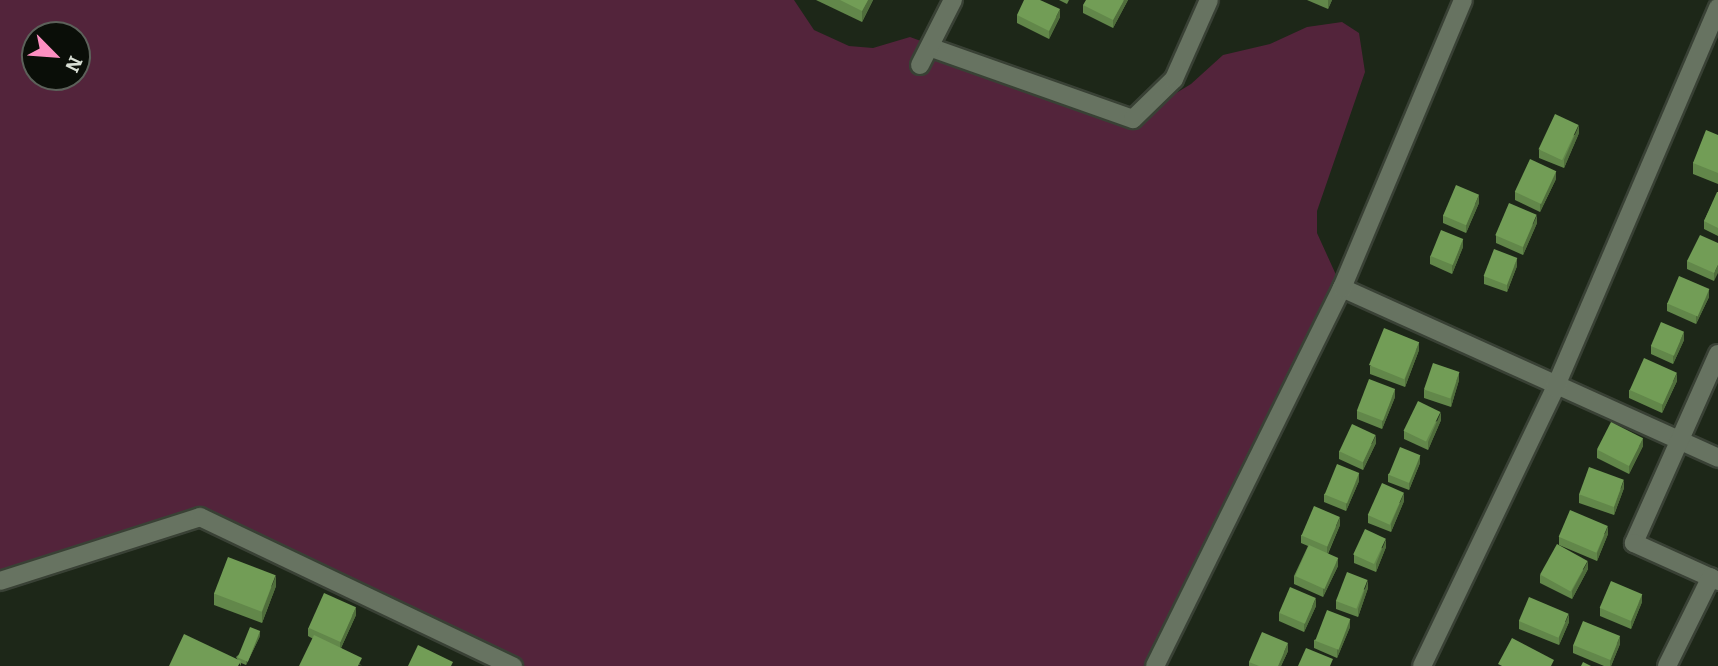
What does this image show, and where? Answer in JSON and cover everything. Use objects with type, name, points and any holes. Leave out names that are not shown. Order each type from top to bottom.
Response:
[{"type":"street","points":[[920,65],[932,48],[953,0]]},
{"type":"street","points":[[932,48],[1133,119],[1174,79],[1209,0]]},
{"type":"street","points":[[1155,666],[1342,288],[1463,0]]},
{"type":"street","points":[[1422,666],[1555,388],[1718,7]]},
{"type":"street","points":[[1342,288],[1555,388],[1718,458]]},
{"type":"street","points":[[1667,666],[1714,579],[1634,543],[1718,355]]},
{"type":"street","points":[[0,581],[200,517],[513,666]]},
{"type":"shaded area","points":[[0,0],[794,0],[814,30],[849,46],[873,48],[910,37],[1133,119],[1191,84],[1223,55],[1270,44],[1307,27],[1342,22],[1359,33],[1365,72],[1317,211],[1317,233],[1342,288],[1155,666],[513,666],[200,517],[0,581]]},
{"type":"building","points":[[840,0],[868,0],[862,11]]},
{"type":"building","points":[[1024,0],[1040,0],[1060,9],[1049,31],[1017,15]]},
{"type":"building","points":[[1086,0],[1124,0],[1113,20],[1083,5]]},
{"type":"building","points":[[1555,114],[1579,125],[1562,160],[1539,149]]},
{"type":"building","points":[[1706,130],[1718,135],[1718,173],[1693,163]]},
{"type":"building","points":[[1530,159],[1556,171],[1541,204],[1515,192]]},
{"type":"building","points":[[1456,185],[1479,195],[1466,225],[1443,215]]},
{"type":"building","points":[[1718,192],[1718,228],[1704,221]]},
{"type":"building","points":[[1509,203],[1537,215],[1523,247],[1495,235]]},
{"type":"building","points":[[1441,230],[1463,239],[1453,265],[1431,256]]},
{"type":"building","points":[[1700,235],[1718,243],[1718,265],[1714,273],[1687,261]]},
{"type":"building","points":[[1494,249],[1517,258],[1507,285],[1484,276]]},
{"type":"building","points":[[1679,276],[1709,289],[1698,317],[1667,304]]},
{"type":"building","points":[[1661,322],[1684,332],[1674,356],[1651,346]]},
{"type":"building","points":[[1384,328],[1419,342],[1404,379],[1369,365]]},
{"type":"building","points":[[1644,358],[1677,373],[1663,405],[1630,390]]},
{"type":"building","points":[[1433,363],[1459,372],[1450,399],[1424,389]]},
{"type":"building","points":[[1369,379],[1395,389],[1383,421],[1357,411]]},
{"type":"building","points":[[1418,401],[1440,412],[1426,442],[1404,431]]},
{"type":"building","points":[[1611,422],[1643,438],[1629,466],[1597,450]]},
{"type":"building","points":[[1352,424],[1376,435],[1363,462],[1339,451]]},
{"type":"building","points":[[1400,447],[1420,455],[1409,483],[1389,475]]},
{"type":"building","points":[[1337,464],[1359,473],[1347,504],[1325,495]]},
{"type":"building","points":[[1589,467],[1624,480],[1614,507],[1579,494]]},
{"type":"building","points":[[1382,483],[1404,493],[1390,525],[1368,515]]},
{"type":"building","points":[[1314,506],[1340,517],[1327,546],[1301,535]]},
{"type":"building","points":[[1570,510],[1608,526],[1596,553],[1559,537]]},
{"type":"building","points":[[1365,529],[1386,539],[1374,564],[1353,554]]},
{"type":"building","points":[[1557,544],[1588,561],[1571,592],[1540,575]]},
{"type":"building","points":[[1309,545],[1338,558],[1324,589],[1295,576]]},
{"type":"building","points":[[228,557],[276,575],[262,612],[214,593]]},
{"type":"building","points":[[1347,572],[1368,580],[1356,609],[1336,601]]},
{"type":"building","points":[[1611,581],[1642,594],[1631,621],[1600,608]]},
{"type":"building","points":[[1290,587],[1316,598],[1305,624],[1279,613]]},
{"type":"building","points":[[324,593],[356,607],[341,642],[309,628]]},
{"type":"building","points":[[1529,597],[1569,614],[1558,638],[1519,621]]},
{"type":"building","points":[[1327,610],[1350,619],[1339,650],[1315,641]]},
{"type":"building","points":[[1583,621],[1620,636],[1610,660],[1573,645]]},
{"type":"building","points":[[250,627],[260,631],[248,662],[238,658]]},
{"type":"building","points":[[1262,632],[1288,643],[1278,666],[1259,666],[1249,662]]},
{"type":"building","points":[[184,634],[241,661],[238,666],[169,666]]},
{"type":"building","points":[[314,635],[362,658],[358,666],[299,666]]},
{"type":"building","points":[[1512,638],[1554,660],[1551,666],[1498,664]]},
{"type":"building","points":[[418,645],[453,662],[451,666],[408,666]]},
{"type":"building","points":[[1306,648],[1333,659],[1330,666],[1298,666]]}]
